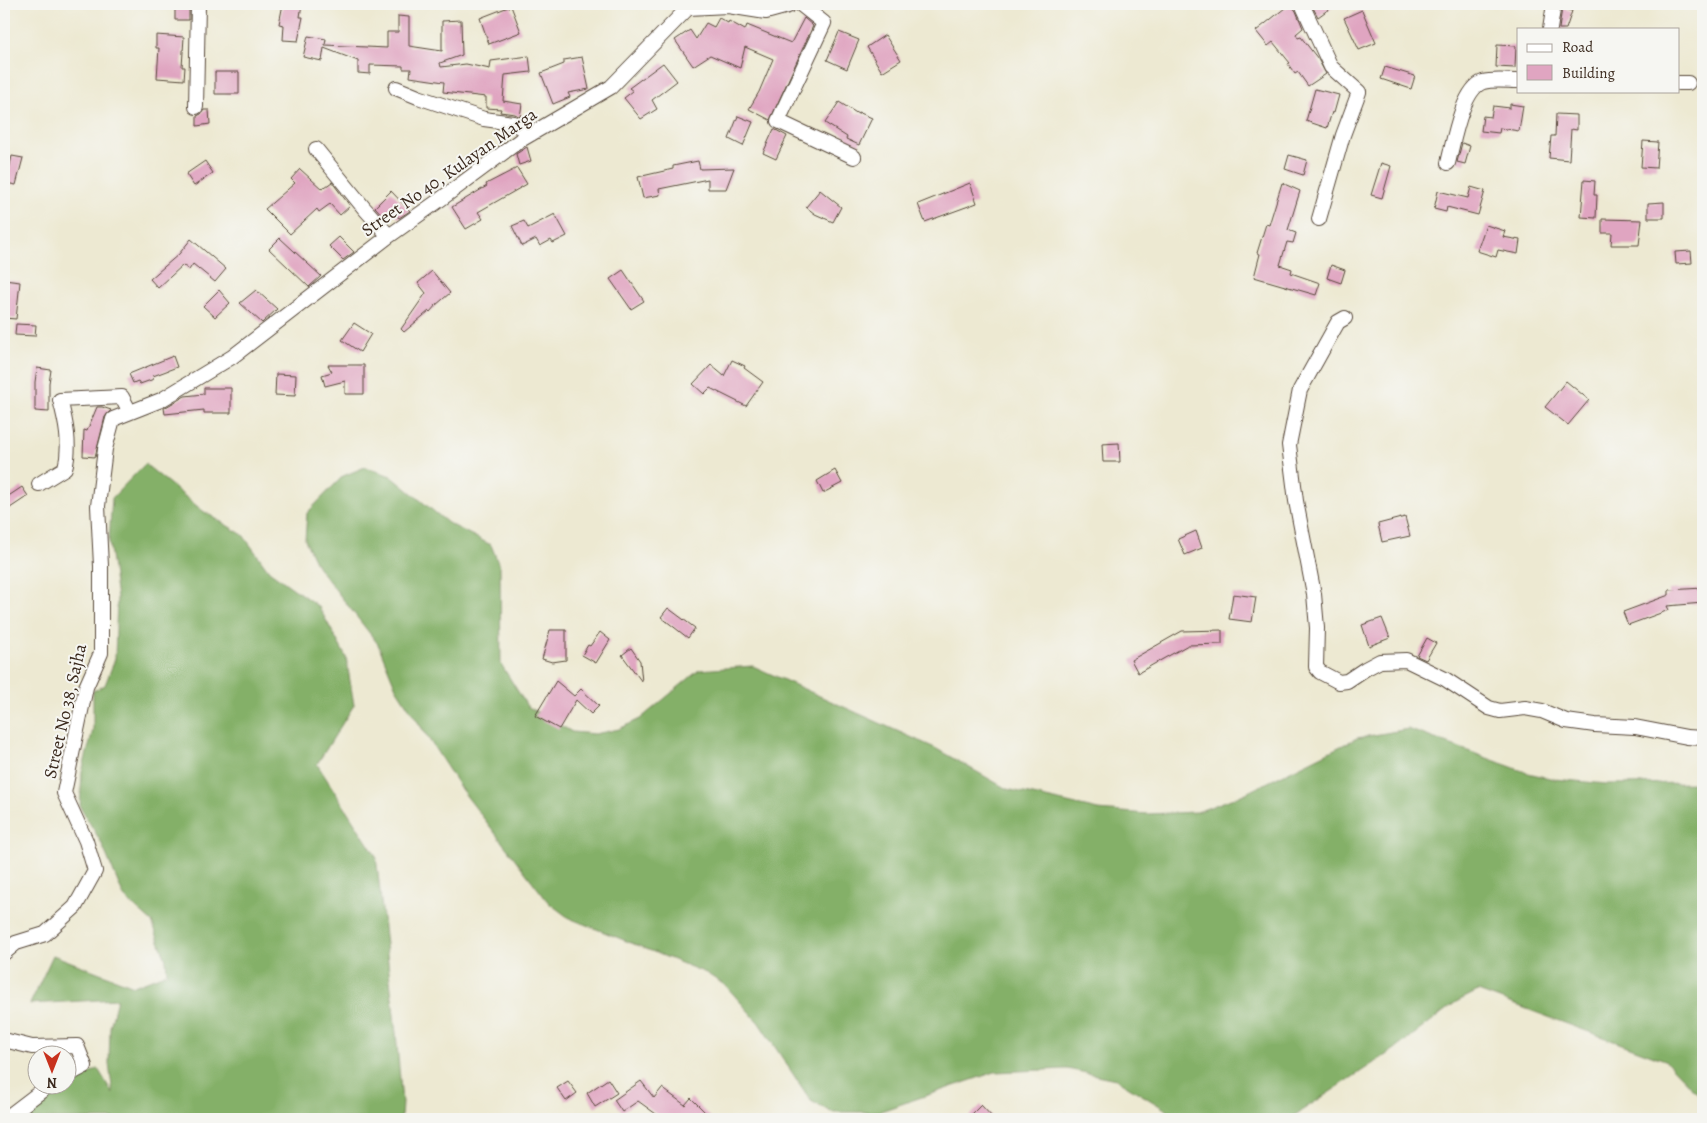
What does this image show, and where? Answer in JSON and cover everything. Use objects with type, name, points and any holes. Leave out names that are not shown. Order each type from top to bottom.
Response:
[{"type":"street","points":[[196,107],[198,4]]},
{"type":"street","name":"Street No 40, Kulayan Marga","points":[[161,400],[232,357],[389,236],[531,134],[611,87],[688,8],[728,6],[766,12],[790,4]]},
{"type":"street","points":[[800,4],[824,23],[778,121],[854,157]]},
{"type":"street","points":[[1302,4],[1331,67],[1359,92],[1343,135],[1319,219]]},
{"type":"street","points":[[1550,28],[1554,4]]},
{"type":"street","points":[[1448,163],[1458,124],[1469,96],[1476,87],[1485,82],[1517,81]]},
{"type":"street","points":[[396,88],[484,119],[513,123],[531,134]]},
{"type":"street","points":[[316,149],[389,236]]},
{"type":"street","points":[[1344,318],[1338,322],[1300,390],[1289,445],[1296,501],[1314,594],[1317,628],[1316,667],[1320,672],[1339,682],[1347,682],[1380,661],[1406,660],[1445,679],[1489,708],[1500,711],[1525,708],[1542,711],[1566,721],[1635,727],[1687,737],[1703,738]]},
{"type":"street","points":[[39,484],[65,468],[68,457],[65,421],[60,400],[122,397],[130,412]]},
{"type":"street","name":"Street No 38, Sajha","points":[[4,953],[16,943],[45,934],[75,907],[95,871],[86,841],[64,792],[86,687],[101,653],[101,566],[98,506],[105,449],[113,419],[161,400]]},
{"type":"street","points":[[4,1040],[28,1046]]},
{"type":"street","points":[[78,1048],[85,1066],[78,1070]]},
{"type":"street","points":[[8,1119],[10,1115],[33,1096]]},
{"type":"green space","points":[[145,464],[203,511],[243,535],[269,571],[319,607],[346,657],[354,705],[317,764],[376,856],[396,1033],[402,1102],[401,1119],[26,1119],[48,1096],[78,1096],[78,1079],[98,1069],[113,1094],[109,1064],[110,1027],[117,999],[30,1004],[53,955],[134,986],[167,973],[166,960],[152,922],[124,897],[101,842],[80,807],[82,772],[93,730],[93,691],[105,685],[115,659],[117,598],[109,541],[112,498]]},
{"type":"green space","points":[[365,467],[391,476],[448,523],[491,545],[500,567],[501,664],[527,706],[572,732],[595,734],[619,729],[640,719],[699,670],[753,666],[935,748],[1007,789],[1098,810],[1147,814],[1197,812],[1244,794],[1357,738],[1408,729],[1528,773],[1554,779],[1607,784],[1703,783],[1703,1093],[1699,1095],[1665,1060],[1478,991],[1456,1002],[1395,1049],[1289,1119],[1181,1119],[1116,1079],[1067,1069],[995,1072],[878,1112],[831,1112],[811,1101],[759,1023],[726,986],[706,973],[569,918],[549,903],[461,789],[396,688],[378,644],[317,566],[305,540],[307,513],[343,476]]},
{"type":"building","points":[[175,4],[189,4],[189,20],[175,20]]},
{"type":"building","points":[[283,4],[302,4],[300,17],[303,17],[298,41],[283,40],[284,25],[279,24]]},
{"type":"building","points":[[1290,4],[1296,11],[1303,28],[1296,34],[1298,38],[1301,37],[1318,59],[1326,74],[1308,86],[1298,72],[1295,74],[1288,64],[1290,63],[1273,42],[1268,46],[1256,31]]},
{"type":"building","points":[[1315,4],[1336,4],[1318,17],[1312,6]]},
{"type":"building","points":[[511,6],[521,32],[489,44],[480,18]]},
{"type":"building","points":[[1562,8],[1572,11],[1566,28],[1559,28]]},
{"type":"building","points":[[1362,10],[1376,43],[1359,50],[1344,18]]},
{"type":"building","points":[[398,16],[409,17],[409,46],[442,51],[442,21],[461,20],[462,55],[440,63],[441,67],[466,64],[490,69],[491,61],[529,56],[531,72],[505,75],[503,101],[522,104],[520,117],[515,114],[500,112],[501,109],[486,108],[486,97],[443,92],[444,82],[410,77],[411,69],[403,69],[403,66],[370,65],[370,74],[358,73],[358,61],[324,48],[322,61],[303,57],[308,36],[326,39],[325,45],[387,48],[387,32],[398,32]]},
{"type":"building","points":[[719,18],[745,30],[747,25],[791,43],[804,18],[813,26],[770,120],[749,109],[759,92],[773,59],[745,47],[740,68],[710,55],[693,66],[675,40],[690,30],[696,39],[706,23],[714,27]]},
{"type":"building","points":[[839,32],[859,40],[847,69],[827,60]]},
{"type":"building","points":[[156,35],[184,37],[182,67],[185,67],[184,80],[157,78],[159,48],[156,48]]},
{"type":"building","points":[[885,35],[901,60],[882,72],[867,47]]},
{"type":"building","points":[[1497,45],[1516,46],[1515,68],[1496,67]]},
{"type":"building","points":[[582,57],[589,89],[568,93],[570,97],[553,104],[541,73],[564,64],[564,60]]},
{"type":"building","points":[[663,63],[677,81],[652,100],[657,109],[641,119],[624,98],[633,91],[629,88]]},
{"type":"building","points":[[1385,67],[1415,76],[1411,89],[1381,79]]},
{"type":"building","points":[[215,72],[239,72],[239,94],[215,94]]},
{"type":"building","points":[[1315,89],[1339,95],[1327,128],[1306,121]]},
{"type":"building","points":[[839,102],[858,114],[858,112],[872,118],[859,145],[846,139],[847,137],[825,123]]},
{"type":"building","points":[[1510,104],[1523,106],[1519,131],[1500,128],[1499,133],[1481,131],[1483,116],[1491,117],[1493,106],[1510,108]]},
{"type":"building","points":[[204,110],[209,110],[210,124],[197,126],[197,116]]},
{"type":"building","points":[[1556,114],[1577,115],[1577,130],[1571,129],[1569,160],[1549,158],[1551,136],[1555,136]]},
{"type":"building","points":[[738,116],[753,122],[743,146],[729,139]]},
{"type":"building","points":[[774,129],[787,136],[776,159],[763,153]]},
{"type":"building","points":[[1643,141],[1658,142],[1656,168],[1641,167]]},
{"type":"building","points":[[1462,143],[1470,146],[1465,164],[1457,162]]},
{"type":"building","points":[[527,147],[531,161],[519,165],[516,154]]},
{"type":"building","points":[[1289,155],[1307,160],[1303,175],[1285,169]]},
{"type":"building","points":[[12,156],[23,158],[16,185],[6,183]]},
{"type":"building","points":[[205,161],[213,173],[194,186],[186,174]]},
{"type":"building","points":[[698,161],[700,169],[734,168],[726,189],[708,189],[708,179],[659,189],[660,195],[643,198],[638,177],[673,169],[673,166]]},
{"type":"building","points":[[1381,163],[1391,166],[1382,198],[1371,195]]},
{"type":"building","points":[[517,168],[527,184],[478,212],[483,219],[466,229],[452,207],[487,186],[486,184]]},
{"type":"building","points":[[300,169],[322,189],[332,182],[350,206],[340,215],[330,204],[319,212],[317,209],[290,234],[265,209],[295,183],[291,179]]},
{"type":"building","points":[[1584,180],[1595,181],[1594,195],[1597,195],[1596,218],[1581,217]]},
{"type":"building","points":[[970,183],[977,203],[925,222],[918,204]]},
{"type":"building","points":[[1282,183],[1300,191],[1288,230],[1296,233],[1293,243],[1287,242],[1280,265],[1292,269],[1291,273],[1320,283],[1316,295],[1254,277],[1260,254],[1257,253],[1266,224],[1269,225]]},
{"type":"building","points":[[1471,187],[1485,191],[1478,215],[1447,207],[1446,212],[1434,209],[1438,191],[1468,198]]},
{"type":"building","points":[[820,190],[841,207],[833,222],[815,214],[806,207]]},
{"type":"building","points":[[391,191],[410,211],[399,218],[394,212],[386,219],[375,207]]},
{"type":"building","points":[[1664,202],[1664,218],[1648,218],[1648,203]]},
{"type":"building","points":[[555,214],[567,236],[553,243],[551,240],[540,246],[536,239],[522,246],[512,226],[524,221],[528,228]]},
{"type":"building","points":[[1602,219],[1642,220],[1639,245],[1611,245],[1612,233],[1602,233]]},
{"type":"building","points":[[1486,225],[1505,231],[1503,237],[1520,240],[1518,254],[1498,250],[1496,257],[1477,251]]},
{"type":"building","points":[[339,237],[354,252],[343,260],[329,246]]},
{"type":"building","points":[[280,238],[321,276],[309,287],[269,249]]},
{"type":"building","points":[[191,239],[226,269],[215,282],[193,264],[189,270],[183,265],[158,288],[150,279],[179,254]]},
{"type":"building","points":[[1691,251],[1692,263],[1676,264],[1675,252]]},
{"type":"building","points":[[1331,265],[1345,270],[1341,283],[1327,278]]},
{"type":"building","points":[[623,270],[644,301],[631,309],[610,279]]},
{"type":"building","points":[[432,271],[450,293],[430,312],[404,332],[401,329],[426,293],[418,283]]},
{"type":"building","points":[[4,280],[20,282],[16,319],[4,318]]},
{"type":"building","points":[[219,290],[230,303],[215,317],[203,306]]},
{"type":"building","points":[[256,290],[277,309],[262,323],[240,303]]},
{"type":"building","points":[[354,323],[371,334],[360,352],[342,340]]},
{"type":"building","points":[[16,324],[36,325],[35,336],[15,335]]},
{"type":"building","points":[[173,356],[177,367],[153,376],[154,379],[140,384],[138,381],[133,383],[129,374]]},
{"type":"building","points":[[732,360],[745,366],[744,368],[763,382],[746,406],[710,388],[704,394],[693,384],[711,365],[724,376]]},
{"type":"building","points":[[328,365],[364,365],[364,394],[345,394],[345,381],[325,386],[322,375],[332,372]]},
{"type":"building","points":[[37,368],[51,370],[49,412],[35,411]]},
{"type":"building","points":[[276,374],[296,375],[295,396],[275,395]]},
{"type":"building","points":[[1566,381],[1589,400],[1568,425],[1545,407]]},
{"type":"building","points":[[204,388],[231,388],[231,413],[204,413],[204,410],[165,414],[164,408],[185,396],[204,394]]},
{"type":"building","points":[[97,407],[111,410],[105,417],[95,457],[83,456],[84,430],[87,431]]},
{"type":"building","points":[[1119,443],[1120,462],[1103,462],[1102,444]]},
{"type":"building","points":[[835,470],[842,483],[823,493],[817,481]]},
{"type":"building","points":[[22,487],[28,496],[4,512],[4,499]]},
{"type":"building","points":[[1405,517],[1410,536],[1382,542],[1378,524]]},
{"type":"building","points":[[1196,531],[1202,548],[1185,555],[1178,539]]},
{"type":"building","points":[[1703,588],[1703,603],[1667,606],[1669,610],[1628,625],[1623,612],[1669,595],[1669,590]]},
{"type":"building","points":[[1233,594],[1256,597],[1252,622],[1229,619]]},
{"type":"building","points":[[668,608],[695,628],[688,638],[661,617]]},
{"type":"building","points":[[1382,618],[1390,638],[1369,646],[1362,625]]},
{"type":"building","points":[[550,630],[566,630],[566,660],[552,662],[542,659]]},
{"type":"building","points":[[1222,630],[1222,644],[1188,645],[1138,673],[1131,660],[1182,631]]},
{"type":"building","points":[[600,632],[610,640],[596,663],[582,655]]},
{"type":"building","points":[[1427,638],[1436,643],[1426,660],[1417,656]]},
{"type":"building","points":[[631,648],[640,661],[642,682],[622,655]]},
{"type":"building","points":[[556,681],[574,696],[581,689],[599,706],[591,714],[576,700],[559,729],[535,716]]},
{"type":"building","points":[[608,1079],[617,1093],[595,1107],[587,1093]]},
{"type":"building","points":[[568,1081],[577,1093],[566,1101],[557,1088]]},
{"type":"building","points":[[641,1081],[654,1098],[662,1088],[685,1105],[691,1098],[712,1119],[663,1119],[638,1101],[622,1112],[614,1100]]},
{"type":"building","points":[[981,1105],[994,1119],[967,1119]]}]
